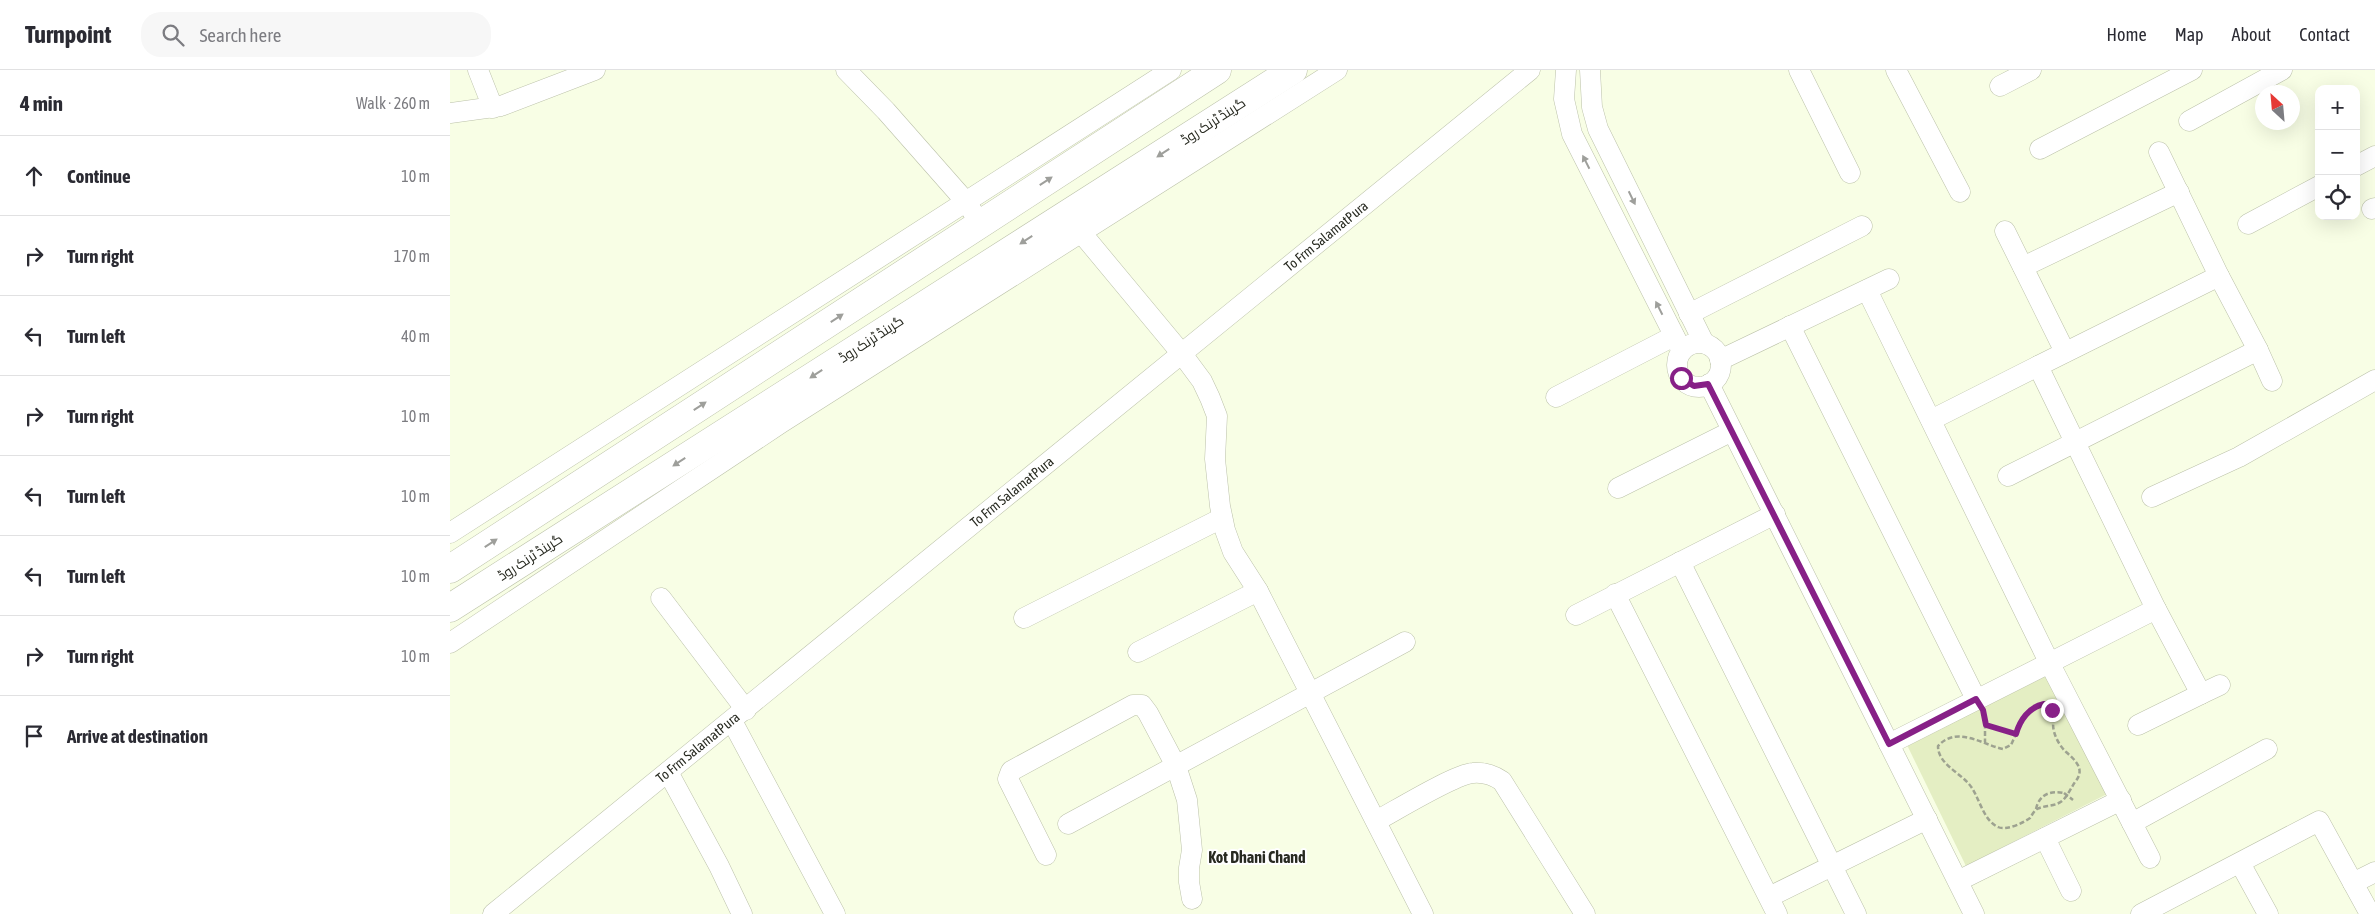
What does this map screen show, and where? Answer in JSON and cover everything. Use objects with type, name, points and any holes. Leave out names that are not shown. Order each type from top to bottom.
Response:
[{"type":"highway","points":[[450,569],[974,214],[1217,70]]},
{"type":"highway","name":"گرینڈ ٹرنک روڈ","points":[[450,608],[775,414],[1267,101],[1293,70]]},
{"type":"street","points":[[478,70],[493,108]]},
{"type":"street","points":[[450,113],[501,106],[595,70]]},
{"type":"street","points":[[846,70],[886,111],[974,214]]},
{"type":"street","points":[[450,533],[974,214],[1172,70]]},
{"type":"street","points":[[1267,101],[1337,70]]},
{"type":"street","name":"To Frm SalamatPura","points":[[492,914],[1530,70]]},
{"type":"street","points":[[1566,70],[1564,99],[1572,134],[1678,343],[1677,364],[1681,378],[1694,386],[1708,384],[1719,374],[1720,360],[1714,349],[1704,343],[1598,129],[1592,107],[1590,70]]},
{"type":"street","points":[[1799,70],[1850,173]]},
{"type":"street","points":[[1896,70],[1960,192]]},
{"type":"street","points":[[2000,86],[2031,70]]},
{"type":"street","points":[[2040,149],[2192,70]]},
{"type":"street","points":[[2189,121],[2282,70]]},
{"type":"street","points":[[2159,152],[2272,381]]},
{"type":"street","points":[[2360,164],[2375,156]]},
{"type":"street","points":[[2248,224],[2315,188]]},
{"type":"street","points":[[2023,268],[2178,192]]},
{"type":"street","points":[[1074,224],[1182,354],[1202,381],[1217,416],[1215,459],[1222,518],[1233,552],[1258,591],[1423,914]]},
{"type":"street","points":[[1689,314],[1862,226]]},
{"type":"street","points":[[2005,231],[2065,352]]},
{"type":"street","points":[[1930,420],[2220,276]]},
{"type":"street","points":[[1720,360],[1889,279]]},
{"type":"street","points":[[1867,290],[2049,662],[2063,711],[2120,800],[2150,858]]},
{"type":"street","points":[[1790,326],[1976,699]]},
{"type":"street","points":[[1556,397],[1678,343],[1704,343]]},
{"type":"street","points":[[2008,476],[2258,350]]},
{"type":"street","points":[[2038,366],[2156,608],[2201,694]]},
{"type":"street","points":[[2152,498],[2239,457],[2375,380]]},
{"type":"street","points":[[1708,384],[1775,514],[1974,914]]},
{"type":"street","points":[[450,643],[775,414]]},
{"type":"street","points":[[1618,488],[1732,431]]},
{"type":"street","points":[[1576,615],[1775,514]]},
{"type":"street","points":[[1024,618],[1222,518]]},
{"type":"street","points":[[1680,562],[1856,914]]},
{"type":"street","points":[[1138,652],[1258,591]]},
{"type":"street","points":[[1616,594],[1773,906],[1832,865],[1927,819]]},
{"type":"street","points":[[661,598],[739,715],[835,914]]},
{"type":"street","points":[[1889,744],[2156,608]]},
{"type":"street","points":[[1068,824],[1405,642]]},
{"type":"street","points":[[2138,725],[2220,685]]},
{"type":"street","points":[[1046,855],[1008,779],[1011,771],[1133,705],[1142,705],[1176,766],[1188,800],[1192,850],[1189,875],[1192,899]]},
{"type":"street","points":[[2132,822],[2267,749]]},
{"type":"street","points":[[668,772],[719,866],[742,914]]},
{"type":"street","points":[[1376,821],[1464,774],[1482,773],[1492,775],[1502,781],[1585,914]]},
{"type":"street","points":[[1958,881],[2120,800]]},
{"type":"street","points":[[2141,914],[2319,821],[2370,914]]},
{"type":"street","points":[[2044,838],[2070,891]]},
{"type":"street","points":[[2240,862],[2268,914]]},
{"type":"street","points":[[2353,883],[2375,872]]},
{"type":"path","points":[[1976,699],[1983,710],[1986,725],[1985,742]]},
{"type":"path","points":[[2036,810],[2060,802],[2079,776],[2080,769],[2077,761],[2064,750],[2055,735],[2053,725],[2063,711],[2048,705],[2037,706],[2024,717],[2011,745],[2004,749],[1973,738],[1956,737],[1942,742],[1938,746],[1938,753],[1943,762],[1960,774],[1972,787],[1989,820],[1997,827],[2006,828],[2024,822],[2036,810],[2042,796],[2054,791],[2064,793],[2073,800]]},
{"type":"path","points":[[1986,725],[2016,734]]},
{"type":"green space","points":[[2048,674],[2109,793],[1966,866],[1907,745]]},
{"type":"district","name":"Kot Dhani Chand","points":[[1257,857]]},
{"type":"route","points":[[1681,378],[1694,386],[1701,387],[1708,384],[1889,744],[1976,699],[1983,710],[1986,725],[2016,734],[2024,717],[2031,710],[2044,704],[2048,705],[2052,710]]}]
